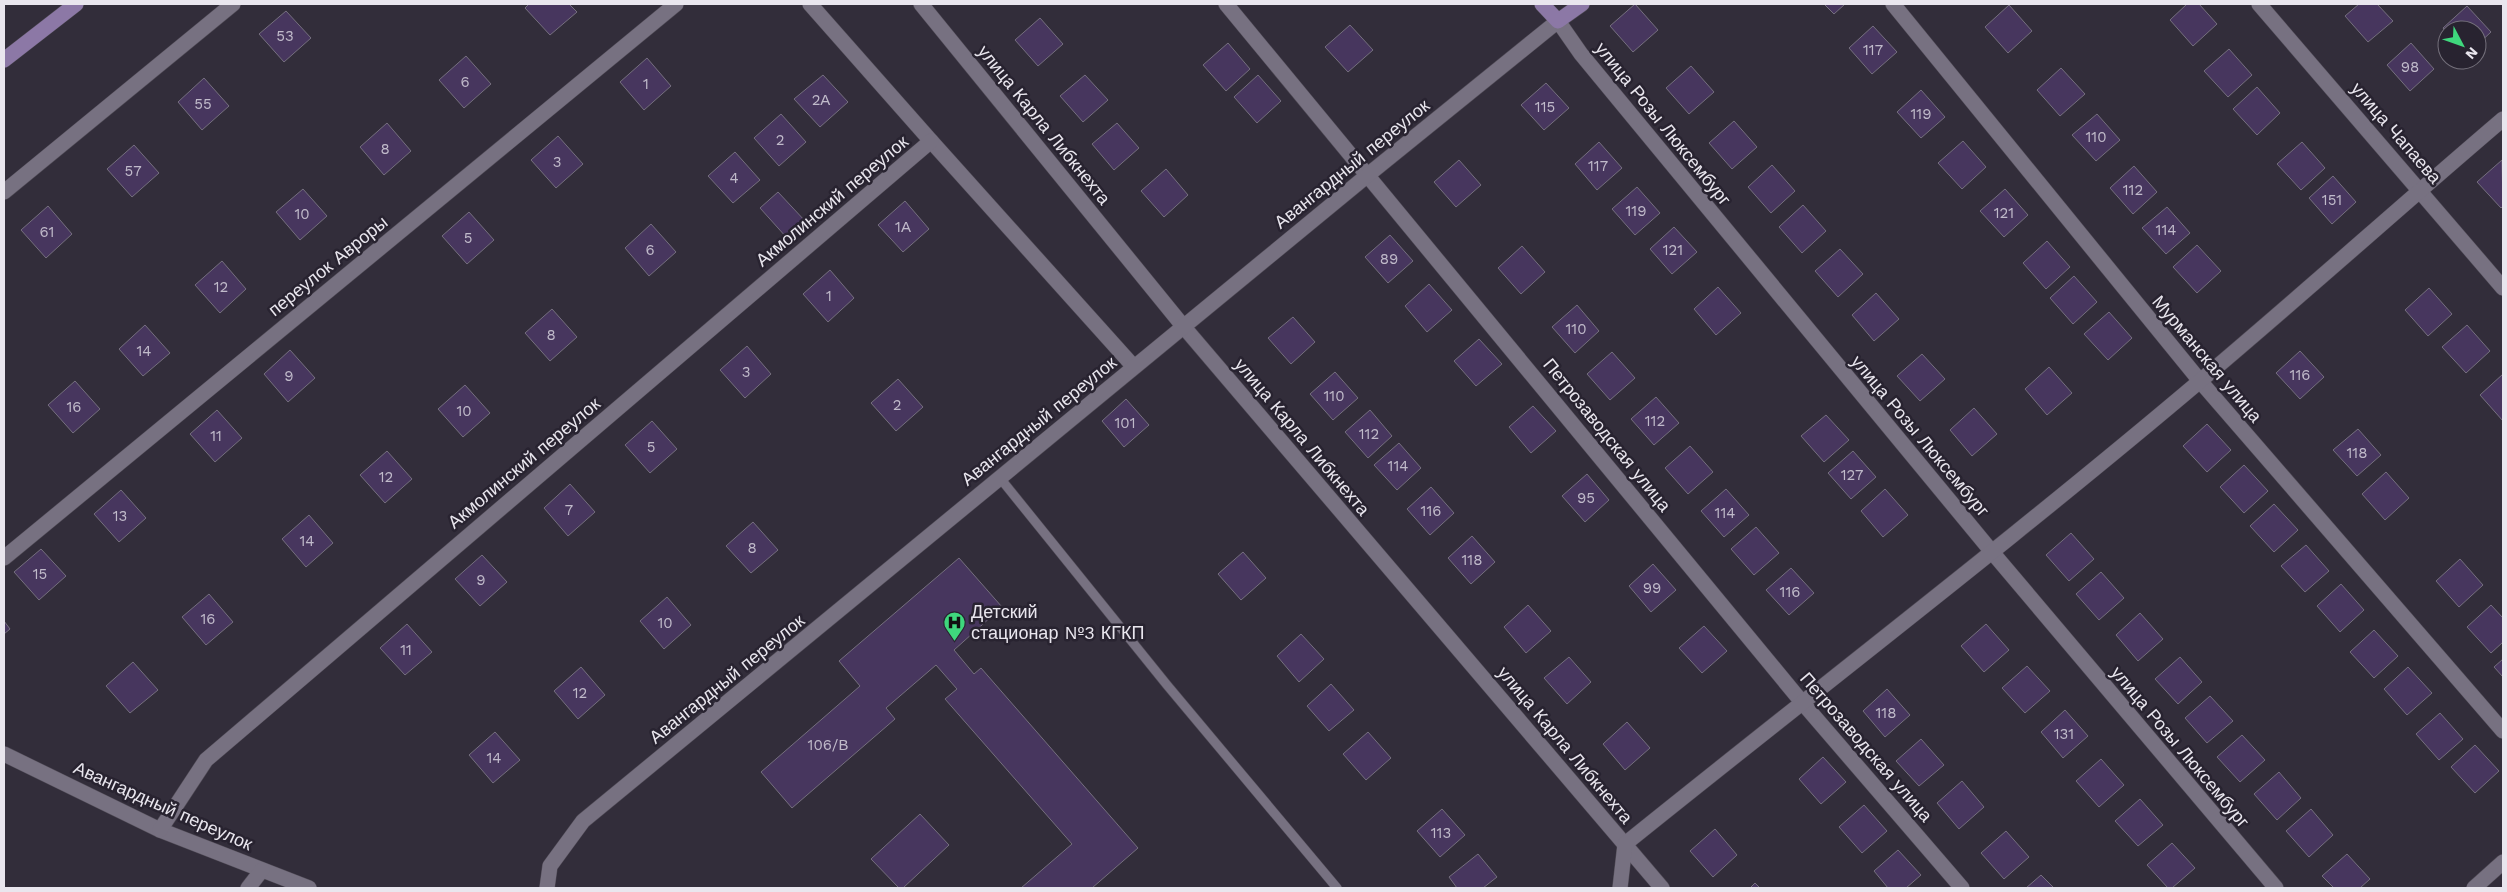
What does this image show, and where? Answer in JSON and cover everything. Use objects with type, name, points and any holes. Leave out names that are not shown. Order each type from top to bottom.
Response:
[{"type":"main road","points":[[4,60],[76,4]]},
{"type":"main road","name":"улица Розы Люксембург","points":[[1542,4],[1558,21]]},
{"type":"main road","name":"Авангардный переулок","points":[[1558,21],[1582,4]]},
{"type":"street","points":[[4,192],[233,4]]},
{"type":"street","name":"переулок Авроры","points":[[4,558],[676,4]]},
{"type":"street","points":[[810,4],[930,141],[1134,367]]},
{"type":"street","name":"улица Карла Либкнехта","points":[[921,4],[1183,326],[1662,888]]},
{"type":"street","name":"Петрозаводская улица","points":[[1226,4],[1801,701],[1962,888]]},
{"type":"street","name":"Мурманская улица","points":[[1892,4],[2200,381],[2503,731]]},
{"type":"street","name":"улица Чапаева","points":[[2259,4],[2503,288]]},
{"type":"street","name":"Авангардный переулок","points":[[547,888],[550,866],[583,821],[1368,174],[1558,21]]},
{"type":"street","name":"улица Розы Люксембург","points":[[1558,21],[1581,54],[1992,552],[2276,888]]},
{"type":"street","points":[[1620,888],[1624,844],[1801,701],[1992,552],[2200,381],[2503,119]]},
{"type":"street","name":"Акмолинский переулок","points":[[160,830],[206,760],[930,141]]},
{"type":"street","name":"Авангардный переулок","points":[[4,754],[160,830],[309,888]]},
{"type":"street","points":[[2474,888],[2503,862]]},
{"type":"street","points":[[248,888],[262,870]]},
{"type":"lane","points":[[1000,478],[1167,685],[1337,888]]},
{"type":"building","points":[[529,4],[569,4],[577,12],[550,35],[525,8]]},
{"type":"building","points":[[1635,4],[1658,30],[1633,52],[1610,26]]},
{"type":"building","points":[[1824,4],[1845,4],[1834,14]]},
{"type":"building","points":[[2187,4],[2199,4],[2217,24],[2193,46],[2170,20]]},
{"type":"building","points":[[2359,4],[2377,4],[2393,21],[2368,42],[2345,16]]},
{"type":"building","points":[[2009,5],[2032,31],[2008,53],[1985,27]]},
{"type":"building","points":[[2467,6],[2480,20],[2452,20]]},
{"type":"building","points":[[286,11],[311,38],[284,62],[259,34]]},
{"type":"building","points":[[1040,18],[1063,44],[1038,66],[1015,40]]},
{"type":"building","points":[[1350,25],[1373,50],[1348,72],[1325,47]]},
{"type":"building","points":[[1873,26],[1897,52],[1872,74],[1849,48]]},
{"type":"building","points":[[2487,28],[2491,32],[2487,36]]},
{"type":"building","points":[[1228,43],[1250,69],[1226,91],[1203,65]]},
{"type":"building","points":[[2411,43],[2434,69],[2410,91],[2387,65]]},
{"type":"building","points":[[2229,49],[2252,75],[2228,97],[2204,71]]},
{"type":"building","points":[[466,56],[491,84],[464,108],[439,80]]},
{"type":"building","points":[[647,58],[671,86],[644,110],[620,82]]},
{"type":"building","points":[[1691,66],[1714,92],[1689,114],[1666,88]]},
{"type":"building","points":[[2061,68],[2085,94],[2060,116],[2037,90]]},
{"type":"building","points":[[823,75],[848,102],[820,127],[794,99]]},
{"type":"building","points":[[1085,75],[1108,100],[1083,122],[1060,96]]},
{"type":"building","points":[[1258,75],[1281,101],[1257,123],[1234,97]]},
{"type":"building","points":[[204,78],[229,106],[202,130],[178,102]]},
{"type":"building","points":[[1546,83],[1569,108],[1544,130],[1521,105]]},
{"type":"building","points":[[2257,87],[2280,113],[2257,135],[2233,109]]},
{"type":"building","points":[[1921,90],[1945,117],[1921,138],[1897,112]]},
{"type":"building","points":[[781,114],[806,142],[779,166],[754,138]]},
{"type":"building","points":[[2097,114],[2120,140],[2096,161],[2072,135]]},
{"type":"building","points":[[1734,121],[1757,147],[1732,169],[1709,143]]},
{"type":"building","points":[[387,123],[411,151],[384,175],[360,147]]},
{"type":"building","points":[[1117,123],[1139,148],[1114,170],[1092,144]]},
{"type":"building","points":[[558,136],[583,164],[556,188],[531,160]]},
{"type":"building","points":[[1963,141],[1986,167],[1962,189],[1938,163]]},
{"type":"building","points":[[1599,142],[1622,168],[1597,190],[1575,164]]},
{"type":"building","points":[[2302,142],[2325,168],[2301,190],[2277,164]]},
{"type":"building","points":[[134,145],[159,173],[132,197],[107,169]]},
{"type":"building","points":[[735,152],[760,180],[733,203],[708,176]]},
{"type":"building","points":[[1459,160],[1481,185],[1456,207],[1434,182]]},
{"type":"building","points":[[2502,160],[2503,206],[2501,208],[2477,182]]},
{"type":"building","points":[[1772,165],[1795,191],[1771,213],[1748,187]]},
{"type":"building","points":[[2134,166],[2157,192],[2133,214],[2110,188]]},
{"type":"building","points":[[1166,169],[1188,195],[1164,217],[1141,191]]},
{"type":"building","points":[[2333,176],[2356,202],[2332,224],[2309,198]]},
{"type":"building","points":[[1637,187],[1660,213],[1635,235],[1612,209]]},
{"type":"building","points":[[303,189],[327,216],[300,240],[276,212]]},
{"type":"building","points":[[2005,189],[2028,215],[2004,237],[1980,211]]},
{"type":"building","points":[[778,192],[806,222],[787,238],[760,208]]},
{"type":"building","points":[[905,201],[929,229],[903,252],[878,225]]},
{"type":"building","points":[[1803,205],[1826,231],[1802,253],[1779,227]]},
{"type":"building","points":[[48,206],[72,234],[46,258],[21,230]]},
{"type":"building","points":[[2167,207],[2190,233],[2166,254],[2142,228]]},
{"type":"building","points":[[469,212],[494,240],[467,264],[442,236]]},
{"type":"building","points":[[651,224],[676,252],[649,276],[625,248]]},
{"type":"building","points":[[1674,227],[1697,252],[1672,274],[1650,249]]},
{"type":"building","points":[[1390,235],[1413,261],[1388,283],[1365,257]]},
{"type":"building","points":[[2047,241],[2070,267],[2046,289],[2023,263]]},
{"type":"building","points":[[2197,245],[2221,271],[2197,293],[2173,267]]},
{"type":"building","points":[[1522,246],[1545,272],[1521,294],[1498,268]]},
{"type":"building","points":[[1840,249],[1863,274],[1838,297],[1815,271]]},
{"type":"building","points":[[222,261],[246,289],[220,313],[195,285]]},
{"type":"building","points":[[830,270],[854,298],[828,322],[803,294]]},
{"type":"building","points":[[2074,276],[2097,302],[2073,324],[2050,298]]},
{"type":"building","points":[[1429,284],[1452,310],[1427,332],[1405,306]]},
{"type":"building","points":[[1718,287],[1741,313],[1716,335],[1694,309]]},
{"type":"building","points":[[2429,288],[2452,314],[2428,336],[2405,310]]},
{"type":"building","points":[[1876,293],[1899,319],[1874,341],[1852,315]]},
{"type":"building","points":[[1577,305],[1599,331],[1575,353],[1552,327]]},
{"type":"building","points":[[552,309],[577,337],[550,361],[525,333]]},
{"type":"building","points":[[2109,312],[2132,338],[2108,360],[2084,334]]},
{"type":"building","points":[[1293,317],[1315,342],[1291,364],[1268,338]]},
{"type":"building","points":[[145,325],[170,353],[143,376],[119,349]]},
{"type":"building","points":[[2467,325],[2490,351],[2466,373],[2442,347]]},
{"type":"building","points":[[1479,339],[1502,364],[1476,386],[1454,361]]},
{"type":"building","points":[[747,346],[771,374],[745,398],[720,370]]},
{"type":"building","points":[[290,350],[315,378],[288,402],[264,374]]},
{"type":"building","points":[[2300,351],[2324,377],[2300,399],[2276,373]]},
{"type":"building","points":[[1612,352],[1635,378],[1610,400],[1587,374]]},
{"type":"building","points":[[1922,354],[1945,379],[1920,401],[1897,376]]},
{"type":"building","points":[[2049,367],[2072,393],[2047,415],[2025,389]]},
{"type":"building","points":[[1335,372],[1358,398],[1333,420],[1310,394]]},
{"type":"building","points":[[2503,374],[2503,421],[2480,395]]},
{"type":"building","points":[[898,379],[923,407],[896,431],[871,403]]},
{"type":"building","points":[[75,381],[100,409],[73,433],[48,405]]},
{"type":"building","points":[[465,385],[490,413],[463,437],[438,409]]},
{"type":"building","points":[[1656,397],[1679,423],[1654,445],[1631,419]]},
{"type":"building","points":[[1126,399],[1149,425],[1124,447],[1102,421]]},
{"type":"building","points":[[1533,406],[1556,431],[1531,453],[1509,427]]},
{"type":"building","points":[[1974,408],[1997,434],[1972,456],[1950,430]]},
{"type":"building","points":[[217,410],[242,438],[215,462],[190,434]]},
{"type":"building","points":[[1370,410],[1392,436],[1368,458],[1345,432]]},
{"type":"building","points":[[1826,415],[1849,440],[1824,462],[1801,436]]},
{"type":"building","points":[[652,421],[677,449],[650,473],[625,445]]},
{"type":"building","points":[[2207,424],[2231,450],[2207,472],[2183,446]]},
{"type":"building","points":[[2358,429],[2381,455],[2357,476],[2333,450]]},
{"type":"building","points":[[1399,443],[1421,468],[1397,490],[1374,465]]},
{"type":"building","points":[[1690,446],[1713,472],[1688,494],[1665,468]]},
{"type":"building","points":[[387,451],[412,479],[385,503],[360,475]]},
{"type":"building","points":[[1853,451],[1876,477],[1851,499],[1828,473]]},
{"type":"building","points":[[2244,465],[2268,491],[2244,513],[2220,487]]},
{"type":"building","points":[[2386,472],[2409,498],[2385,520],[2362,494]]},
{"type":"building","points":[[1587,474],[1609,500],[1585,522],[1562,496]]},
{"type":"building","points":[[570,484],[595,512],[568,536],[544,508]]},
{"type":"building","points":[[1431,487],[1454,513],[1430,535],[1407,509]]},
{"type":"building","points":[[1726,489],[1749,515],[1724,537],[1701,511]]},
{"type":"building","points":[[1885,489],[1908,515],[1883,537],[1861,511]]},
{"type":"building","points":[[121,490],[146,518],[119,542],[94,514]]},
{"type":"building","points":[[2274,504],[2298,530],[2274,552],[2250,526]]},
{"type":"building","points":[[309,515],[333,543],[306,567],[282,539]]},
{"type":"building","points":[[753,522],[778,550],[751,573],[726,546]]},
{"type":"building","points":[[1756,527],[1779,553],[1754,575],[1731,549]]},
{"type":"building","points":[[2071,533],[2094,559],[2069,581],[2046,555]]},
{"type":"building","points":[[1472,536],[1495,562],[1471,584],[1448,558]]},
{"type":"building","points":[[2306,545],[2329,571],[2305,592],[2281,566]]},
{"type":"building","points":[[41,549],[66,576],[39,600],[14,572]]},
{"type":"building","points":[[1243,552],[1266,578],[1241,600],[1218,574]]},
{"type":"building","points":[[482,555],[507,582],[480,606],[455,579]]},
{"type":"building","points":[[959,558],[1002,607],[954,650],[974,674],[981,668],[1138,848],[1092,888],[1021,888],[1072,844],[945,699],[957,689],[936,665],[886,708],[895,719],[792,808],[761,772],[860,686],[839,661]]},
{"type":"building","points":[[2460,559],[2483,585],[2459,607],[2436,581]]},
{"type":"building","points":[[1653,564],[1676,590],[1651,612],[1629,586]]},
{"type":"building","points":[[1791,568],[1814,593],[1789,615],[1766,590]]},
{"type":"building","points":[[2101,572],[2124,598],[2099,620],[2076,594]]},
{"type":"building","points":[[2341,584],[2364,610],[2340,632],[2317,606]]},
{"type":"building","points":[[209,594],[233,622],[206,645],[182,617]]},
{"type":"building","points":[[667,597],[691,625],[664,649],[640,621]]},
{"type":"building","points":[[1528,605],[1551,631],[1526,653],[1504,627]]},
{"type":"building","points":[[2491,605],[2503,618],[2503,642],[2491,653],[2467,627]]},
{"type":"building","points":[[2140,613],[2163,639],[2138,661],[2116,635]]},
{"type":"building","points":[[4,621],[10,629],[4,634]]},
{"type":"building","points":[[407,624],[432,652],[405,675],[380,648]]},
{"type":"building","points":[[1986,624],[2009,650],[1984,672],[1961,646]]},
{"type":"building","points":[[1704,626],[1727,651],[1702,673],[1679,648]]},
{"type":"building","points":[[2374,630],[2398,656],[2374,678],[2350,652]]},
{"type":"building","points":[[1301,634],[1324,659],[1299,682],[1277,656]]},
{"type":"building","points":[[1569,657],[1591,682],[1567,704],[1544,678]]},
{"type":"building","points":[[2180,657],[2202,682],[2178,704],[2155,679]]},
{"type":"building","points":[[2503,659],[2503,677],[2494,667]]},
{"type":"building","points":[[133,662],[158,690],[130,713],[106,686]]},
{"type":"building","points":[[2027,666],[2050,691],[2025,713],[2002,688]]},
{"type":"building","points":[[581,667],[605,695],[578,719],[554,691]]},
{"type":"building","points":[[2408,667],[2432,693],[2407,715],[2384,689]]},
{"type":"building","points":[[1331,684],[1354,710],[1329,731],[1307,706]]},
{"type":"building","points":[[1887,689],[1910,715],[1885,737],[1863,711]]},
{"type":"building","points":[[2210,696],[2233,721],[2207,743],[2185,718]]},
{"type":"building","points":[[2065,710],[2088,736],[2063,758],[2041,732]]},
{"type":"building","points":[[2440,713],[2463,739],[2439,760],[2416,734]]},
{"type":"building","points":[[1627,722],[1650,748],[1625,770],[1603,744]]},
{"type":"building","points":[[495,732],[520,760],[493,783],[469,755]]},
{"type":"building","points":[[1368,732],[1391,758],[1366,780],[1343,754]]},
{"type":"building","points":[[2242,735],[2265,760],[2240,782],[2217,757]]},
{"type":"building","points":[[1921,739],[1944,765],[1919,786],[1896,761]]},
{"type":"building","points":[[2475,745],[2499,771],[2475,793],[2451,767]]},
{"type":"building","points":[[1823,757],[1846,782],[1821,804],[1799,779]]},
{"type":"building","points":[[2101,759],[2124,785],[2099,807],[2076,781]]},
{"type":"building","points":[[2279,772],[2301,798],[2277,820],[2254,794]]},
{"type":"building","points":[[1962,781],[1984,807],[1959,829],[1937,803]]},
{"type":"building","points":[[2140,799],[2163,825],[2138,846],[2115,821]]},
{"type":"building","points":[[1864,805],[1887,831],[1862,853],[1839,827]]},
{"type":"building","points":[[1442,809],[1465,835],[1440,857],[1417,831]]},
{"type":"building","points":[[2311,809],[2333,835],[2309,857],[2286,831]]},
{"type":"building","points":[[920,814],[949,845],[903,888],[899,888],[871,859]]},
{"type":"building","points":[[1715,829],[1737,855],[1713,877],[1690,851]]},
{"type":"building","points":[[2006,831],[2029,857],[2004,879],[1981,853]]},
{"type":"building","points":[[2172,843],[2195,868],[2172,888],[2168,888],[2147,865]]},
{"type":"building","points":[[1898,850],[1921,875],[1906,888],[1888,888],[1874,871]]},
{"type":"building","points":[[1478,854],[1497,877],[1483,888],[1457,888],[1449,877]]},
{"type":"building","points":[[2347,854],[2370,879],[2360,888],[2334,888],[2322,876]]},
{"type":"building","points":[[2041,875],[2054,888],[2026,888]]},
{"type":"building","points":[[1755,883],[1760,888],[1750,888]]},
{"type":"place","name":"Детский стационар №3 КГКП","points":[[955,641]]}]
